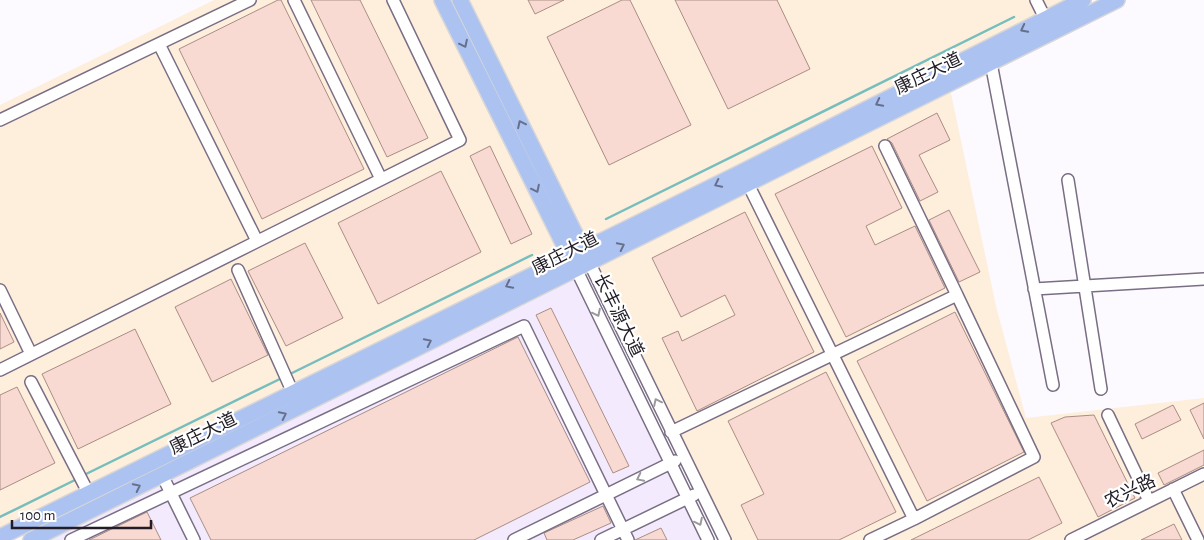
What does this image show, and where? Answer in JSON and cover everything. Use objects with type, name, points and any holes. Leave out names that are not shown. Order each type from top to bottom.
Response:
[{"type":"main road","name":"长丰源大道","points":[[442,0],[579,259]]},
{"type":"main road","name":"长丰源大道","points":[[460,0],[579,259]]},
{"type":"main road","name":"康庄大道","points":[[745,178],[1045,18],[1083,0]]},
{"type":"main road","name":"康庄大道","points":[[31,540],[162,475],[579,259],[745,178],[991,63],[1117,0]]},
{"type":"main road","name":"康庄大道","points":[[0,538],[85,487],[290,386],[579,259]]},
{"type":"street","points":[[0,120],[250,0]]},
{"type":"street","points":[[294,0],[381,179]]},
{"type":"street","points":[[0,370],[460,140],[393,0]]},
{"type":"street","points":[[1036,0],[1045,18]]},
{"type":"street","points":[[159,44],[257,241]]},
{"type":"street","points":[[991,63],[1053,385]]},
{"type":"street","points":[[870,540],[1034,457],[885,146]]},
{"type":"street","points":[[745,178],[914,519]]},
{"type":"street","points":[[1068,180],[1101,388]]},
{"type":"street","name":"长丰源大道","points":[[579,259],[671,432],[725,540]]},
{"type":"street","name":"长丰源大道","points":[[579,259],[670,463],[708,540]]},
{"type":"street","points":[[238,270],[280,368],[290,386]]},
{"type":"street","points":[[1034,289],[1204,278]]},
{"type":"street","points":[[0,290],[31,354]]},
{"type":"street","points":[[671,432],[957,295]]},
{"type":"street","points":[[71,540],[524,326],[626,535]]},
{"type":"street","points":[[32,382],[85,487]]},
{"type":"street","points":[[1108,415],[1149,501]]},
{"type":"street","points":[[514,540],[683,457]]},
{"type":"street","name":"农兴路","points":[[1071,540],[1204,474]]},
{"type":"street","points":[[162,475],[194,540]]},
{"type":"street","points":[[1173,490],[1199,540],[1204,538]]},
{"type":"street","points":[[601,540],[626,535],[687,498],[701,492]]},
{"type":"shaded area","points":[[214,0],[442,0],[569,255],[0,537],[0,105]]},
{"type":"shaded area","points":[[460,0],[1083,0],[583,249]]},
{"type":"shaded area","points":[[949,84],[996,306],[1026,418],[1204,398],[1204,540],[725,540],[589,262]]},
{"type":"shaded area","points":[[576,269],[708,540],[31,540]]},
{"type":"building","points":[[281,0],[364,169],[262,219],[179,49]]},
{"type":"building","points":[[311,0],[360,0],[428,138],[387,157]]},
{"type":"building","points":[[528,0],[564,0],[535,14]]},
{"type":"building","points":[[622,0],[630,0],[691,125],[609,165],[547,37]]},
{"type":"building","points":[[675,0],[777,0],[810,69],[728,109]]},
{"type":"building","points":[[937,113],[950,140],[919,155],[938,192],[920,201],[892,143],[887,139]]},
{"type":"building","points":[[490,146],[532,234],[511,244],[470,156]]},
{"type":"building","points":[[872,146],[902,208],[866,226],[875,245],[915,226],[945,288],[846,337],[775,194]]},
{"type":"building","points":[[441,171],[481,252],[378,304],[338,223]]},
{"type":"building","points":[[949,210],[980,272],[959,282],[929,220]]},
{"type":"building","points":[[745,212],[814,352],[697,411],[662,338],[678,331],[682,341],[735,315],[725,295],[681,317],[652,258]]},
{"type":"building","points":[[305,243],[343,318],[286,346],[248,271]]},
{"type":"building","points":[[231,279],[268,355],[212,382],[175,307]]},
{"type":"building","points":[[551,308],[629,466],[613,473],[536,315]]},
{"type":"building","points":[[955,312],[1024,452],[927,501],[857,361]]},
{"type":"building","points":[[0,313],[14,342],[0,349]]},
{"type":"building","points":[[135,329],[171,404],[78,449],[42,374]]},
{"type":"building","points":[[518,337],[590,482],[474,540],[211,540],[190,498]]},
{"type":"building","points":[[826,372],[896,512],[839,540],[758,540],[741,505],[764,494],[728,421]]},
{"type":"building","points":[[17,387],[55,463],[0,490],[0,395]]},
{"type":"building","points":[[1204,403],[1204,439],[1190,410]]},
{"type":"building","points":[[1173,405],[1181,420],[1142,439],[1135,424]]},
{"type":"building","points":[[1094,415],[1135,498],[1098,517],[1051,423],[1065,417]]},
{"type":"building","points":[[1204,450],[1204,465],[1164,485],[1158,473]]},
{"type":"building","points":[[1039,477],[1062,523],[1028,540],[911,540]]},
{"type":"building","points":[[603,506],[611,523],[573,540],[547,540],[544,533]]},
{"type":"building","points":[[147,512],[161,540],[89,540]]},
{"type":"building","points":[[1174,524],[1182,540],[1141,540]]},
{"type":"building","points":[[661,528],[667,540],[635,540]]},
{"type":"waterway","points":[[606,219],[1014,17]]},
{"type":"waterway","points":[[288,375],[532,255]]},
{"type":"waterway","points":[[84,475],[284,377]]},
{"type":"waterway","points":[[0,517],[77,479]]}]
